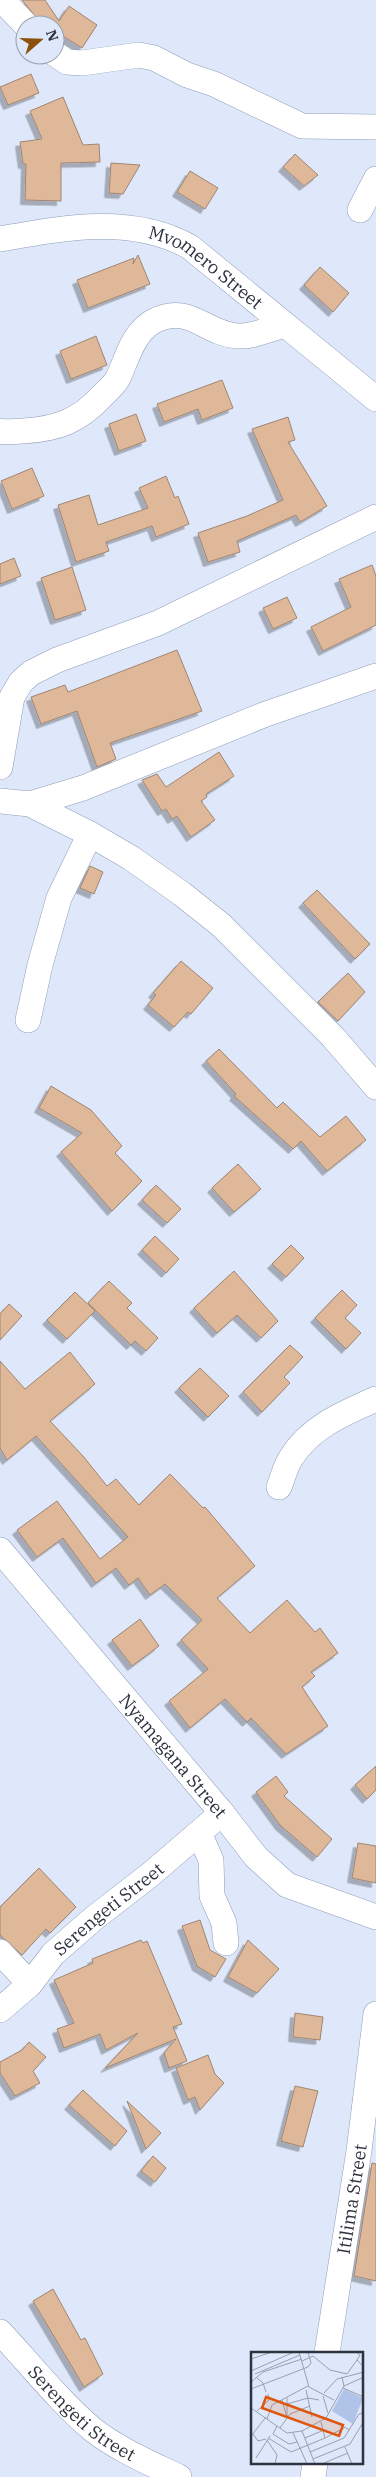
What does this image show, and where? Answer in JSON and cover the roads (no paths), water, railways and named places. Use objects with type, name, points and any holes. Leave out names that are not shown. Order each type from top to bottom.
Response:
[{"type":"street","points":[[2,0],[16,15]]},
{"type":"street","points":[[65,61],[82,63],[140,55],[154,58],[187,75],[214,84],[302,126],[376,127]]},
{"type":"street","points":[[360,210],[376,179]]},
{"type":"street","name":"Mvomero Street","points":[[0,239],[80,227],[119,227],[160,233],[190,247],[376,399]]},
{"type":"street","points":[[0,431],[35,430],[62,425],[82,416],[117,379],[126,355],[137,338],[153,322],[174,316],[189,317],[221,332],[239,336],[285,325]]},
{"type":"street","points":[[0,767],[12,697],[21,682],[31,673],[57,660],[158,623],[376,517]]},
{"type":"street","points":[[30,804],[83,788],[258,718],[374,679]]},
{"type":"street","points":[[0,801],[30,804],[90,834],[131,858],[221,924],[333,1038],[376,1087]]},
{"type":"street","points":[[28,1020],[40,965],[59,898],[90,834]]},
{"type":"street","points":[[279,1487],[290,1459],[322,1426],[332,1419],[376,1399]]},
{"type":"street","name":"Nyamagana Street","points":[[0,1550],[222,1813],[256,1857],[287,1885],[376,1917]]},
{"type":"street","name":"Serengeti Street","points":[[0,2010],[30,1984],[53,1954],[93,1918],[151,1874],[222,1813]]},
{"type":"street","points":[[199,1833],[211,1860],[212,1896],[224,1923],[226,1943]]},
{"type":"street","points":[[376,1917],[376,1923]]},
{"type":"street","points":[[0,1952],[30,1984]]},
{"type":"street","name":"Itilima Street","points":[[327,2352],[359,2151],[376,2014]]},
{"type":"street","name":"Serengeti Street","points":[[0,2332],[75,2414],[94,2430],[113,2443],[179,2477]]},
{"type":"street","points":[[313,2477],[315,2464]]}]
